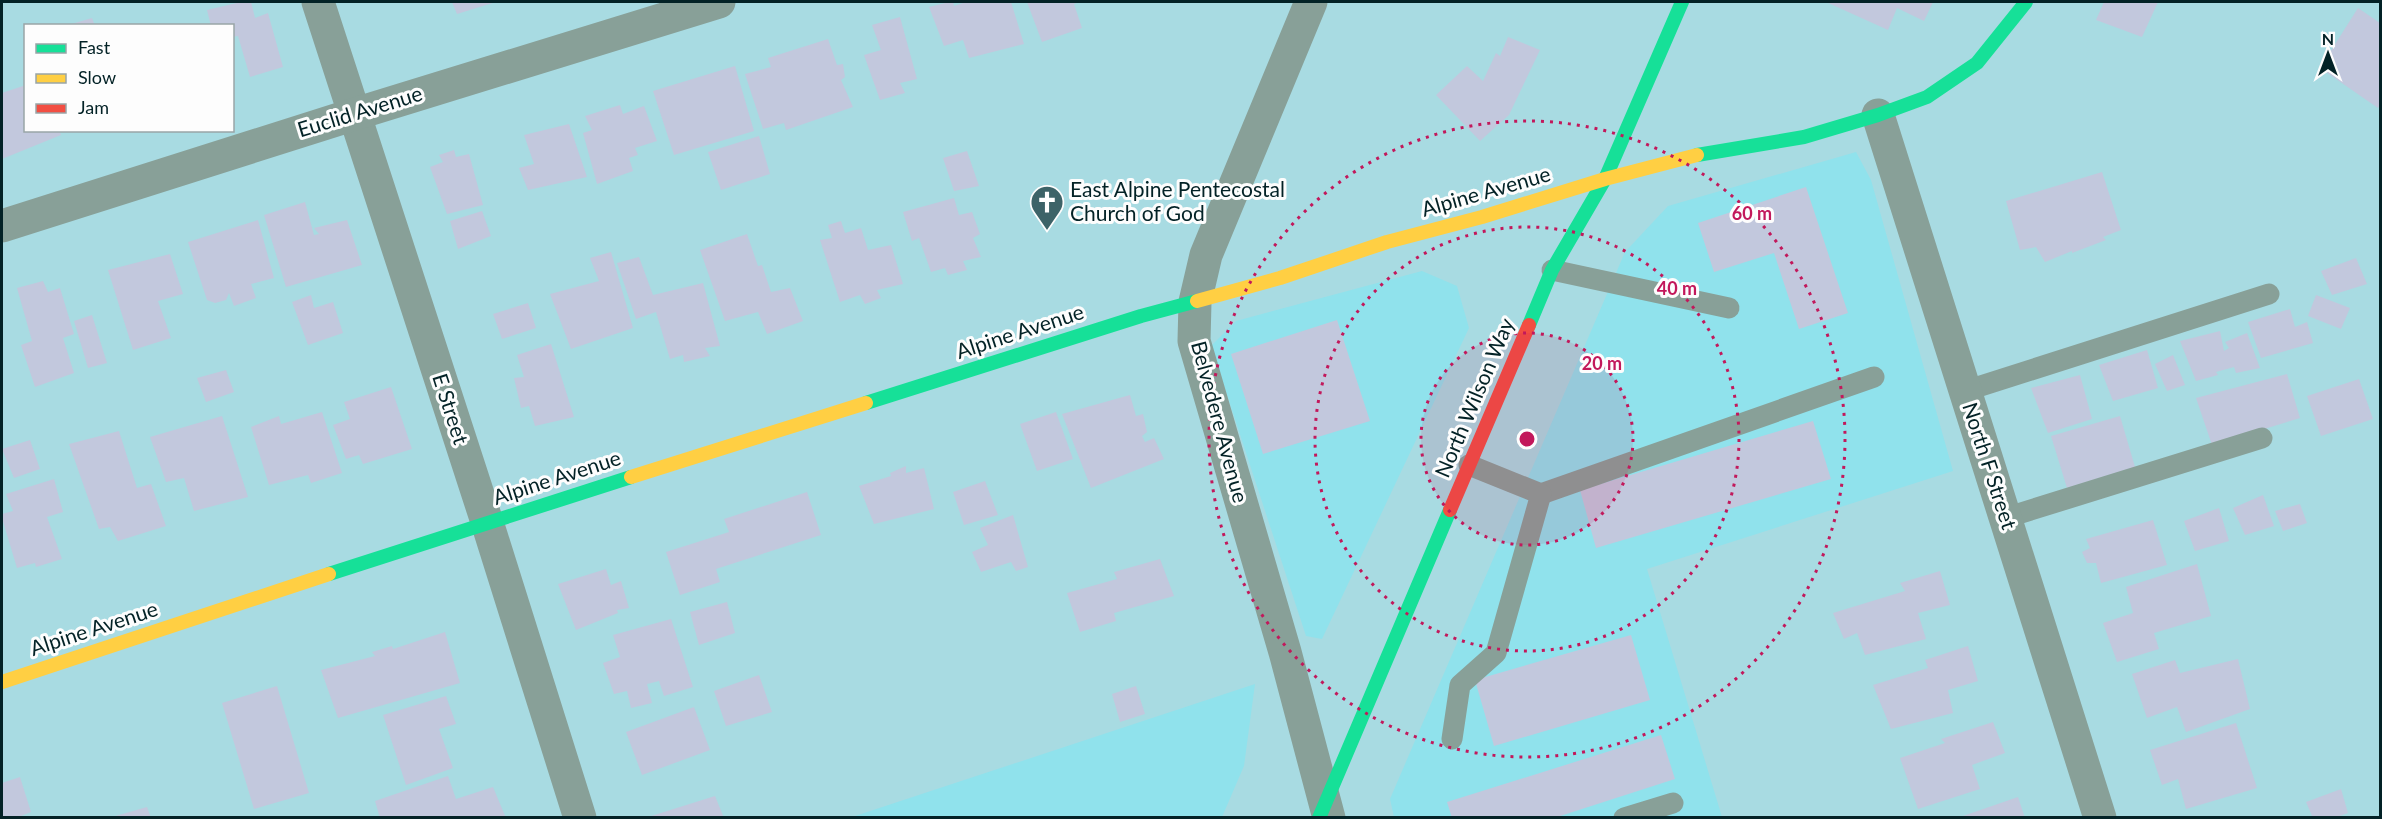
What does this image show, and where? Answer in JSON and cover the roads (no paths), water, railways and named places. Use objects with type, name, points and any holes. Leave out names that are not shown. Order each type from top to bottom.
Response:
[{"type":"street","name":"E Street","points":[[318,2],[487,522],[580,818]]},
{"type":"street","name":"Euclid Avenue","points":[[2,226],[719,2]]},
{"type":"street","name":"Belvedere Avenue","points":[[1311,2],[1206,255],[1195,302],[1194,341],[1285,652],[1324,812]]},
{"type":"street","name":"North Wilson Way","points":[[1324,812],[1552,270],[1605,179],[1682,2]]},
{"type":"street","name":"Alpine Avenue","points":[[2,682],[487,522],[1142,316],[1280,278],[1387,242],[1482,217],[1605,179],[1714,151],[1804,137],[1878,115],[1927,97],[1977,63],[2026,2]]},
{"type":"street","name":"North F Street","points":[[1878,115],[2100,818]]},
{"type":"lane","points":[[1552,270],[1729,308]]},
{"type":"lane","points":[[1965,391],[2269,294]]},
{"type":"lane","points":[[1469,465],[1541,494],[1874,376]]},
{"type":"lane","points":[[2006,518],[2262,438]]},
{"type":"lane","points":[[1452,739],[1460,685],[1496,653],[1541,494]]},
{"type":"lane","points":[[1624,818],[1673,803]]},
{"type":"place","name":"East Alpine Pentecostal Church of God","points":[[1047,231]]}]
